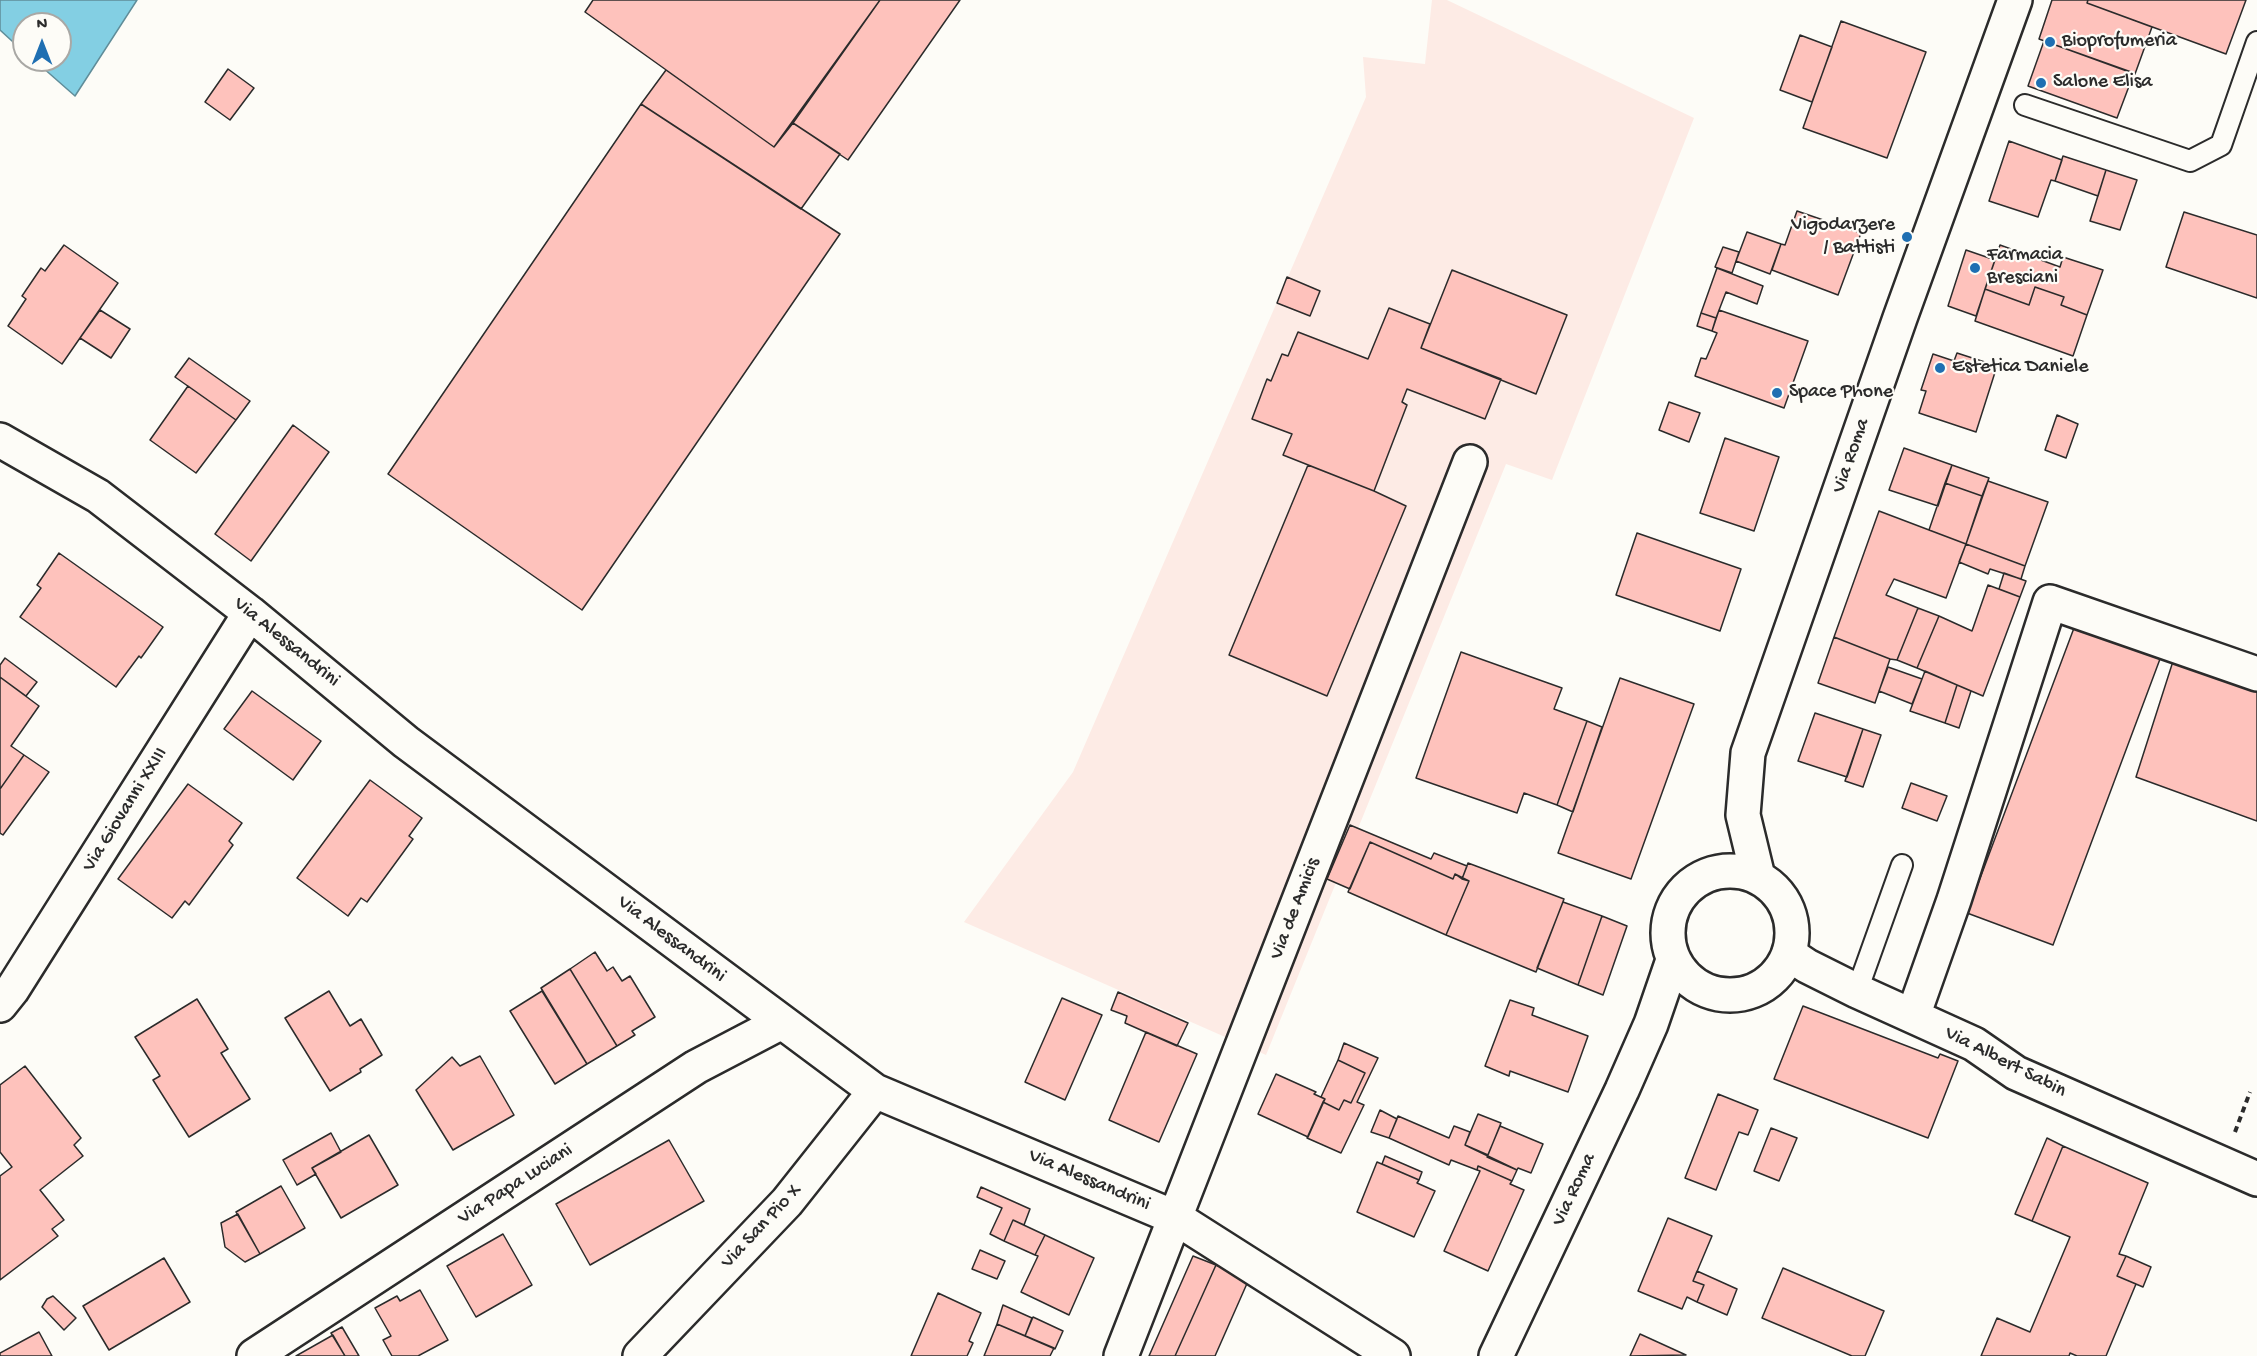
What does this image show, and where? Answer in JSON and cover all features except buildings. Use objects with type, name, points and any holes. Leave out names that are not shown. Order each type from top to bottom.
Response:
[{"type":"street","name":"Via Roma","points":[[1758,877],[1743,815],[1748,753],[1904,307],[2015,0]]},
{"type":"street","name":"Via Alessandrini","points":[[0,440],[98,496],[250,613],[406,742],[875,1091],[1176,1218],[1393,1356]]},
{"type":"street","name":"Via de Amicis","points":[[1121,1356],[1470,462]]},
{"type":"street","points":[[1913,1016],[1954,900],[2050,602],[2257,675]]},
{"type":"street","name":"Via Giovanni XXIII","points":[[0,1005],[12,990],[250,613]]},
{"type":"street","name":"Via Roma","points":[[1496,1356],[1651,1024],[1672,960],[1667,939],[1669,918],[1677,899],[1692,883],[1711,873],[1743,815]]},
{"type":"street","points":[[1672,960],[1681,973],[1694,985],[1708,992],[1728,996],[1748,993],[1766,985],[1780,972],[1789,954],[1793,936],[1791,919],[1784,902],[1773,888],[1758,877],[1727,870],[1711,873]]},
{"type":"street","name":"Via Albert Sabin","points":[[1789,954],[1857,992],[1974,1044],[2016,1073],[2257,1179]]},
{"type":"street","points":[[1651,1024],[1708,992]]},
{"type":"street","name":"Via Papa Luciani","points":[[254,1356],[696,1067],[782,1022]]},
{"type":"street","name":"Via San Pio X","points":[[640,1356],[787,1202],[875,1091]]},
{"type":"lane","points":[[2025,105],[2190,161],[2221,145],[2257,42]]},
{"type":"lane","points":[[1857,992],[1902,865]]},
{"type":"shaded area","points":[[1432,0],[1447,0],[1694,118],[1552,480],[1506,464],[1266,1055],[964,922],[1073,772],[1366,97],[1363,57],[1425,64]]},
{"type":"water","points":[[0,0],[137,0],[75,96],[48,72],[72,72],[72,12],[12,12],[12,41],[0,30]]},
{"type":"place","name":"Bioprofumeria","points":[[2050,42]]},
{"type":"place","name":"Salone Elisa","points":[[2041,83]]},
{"type":"place","name":"Vigodarzere / Battisti","points":[[1907,237]]},
{"type":"place","name":"Farmacia Bresciani","points":[[1975,268]]},
{"type":"place","name":"Estetica Daniele","points":[[1940,368]]},
{"type":"place","name":"Space Phone","points":[[1777,393]]}]
